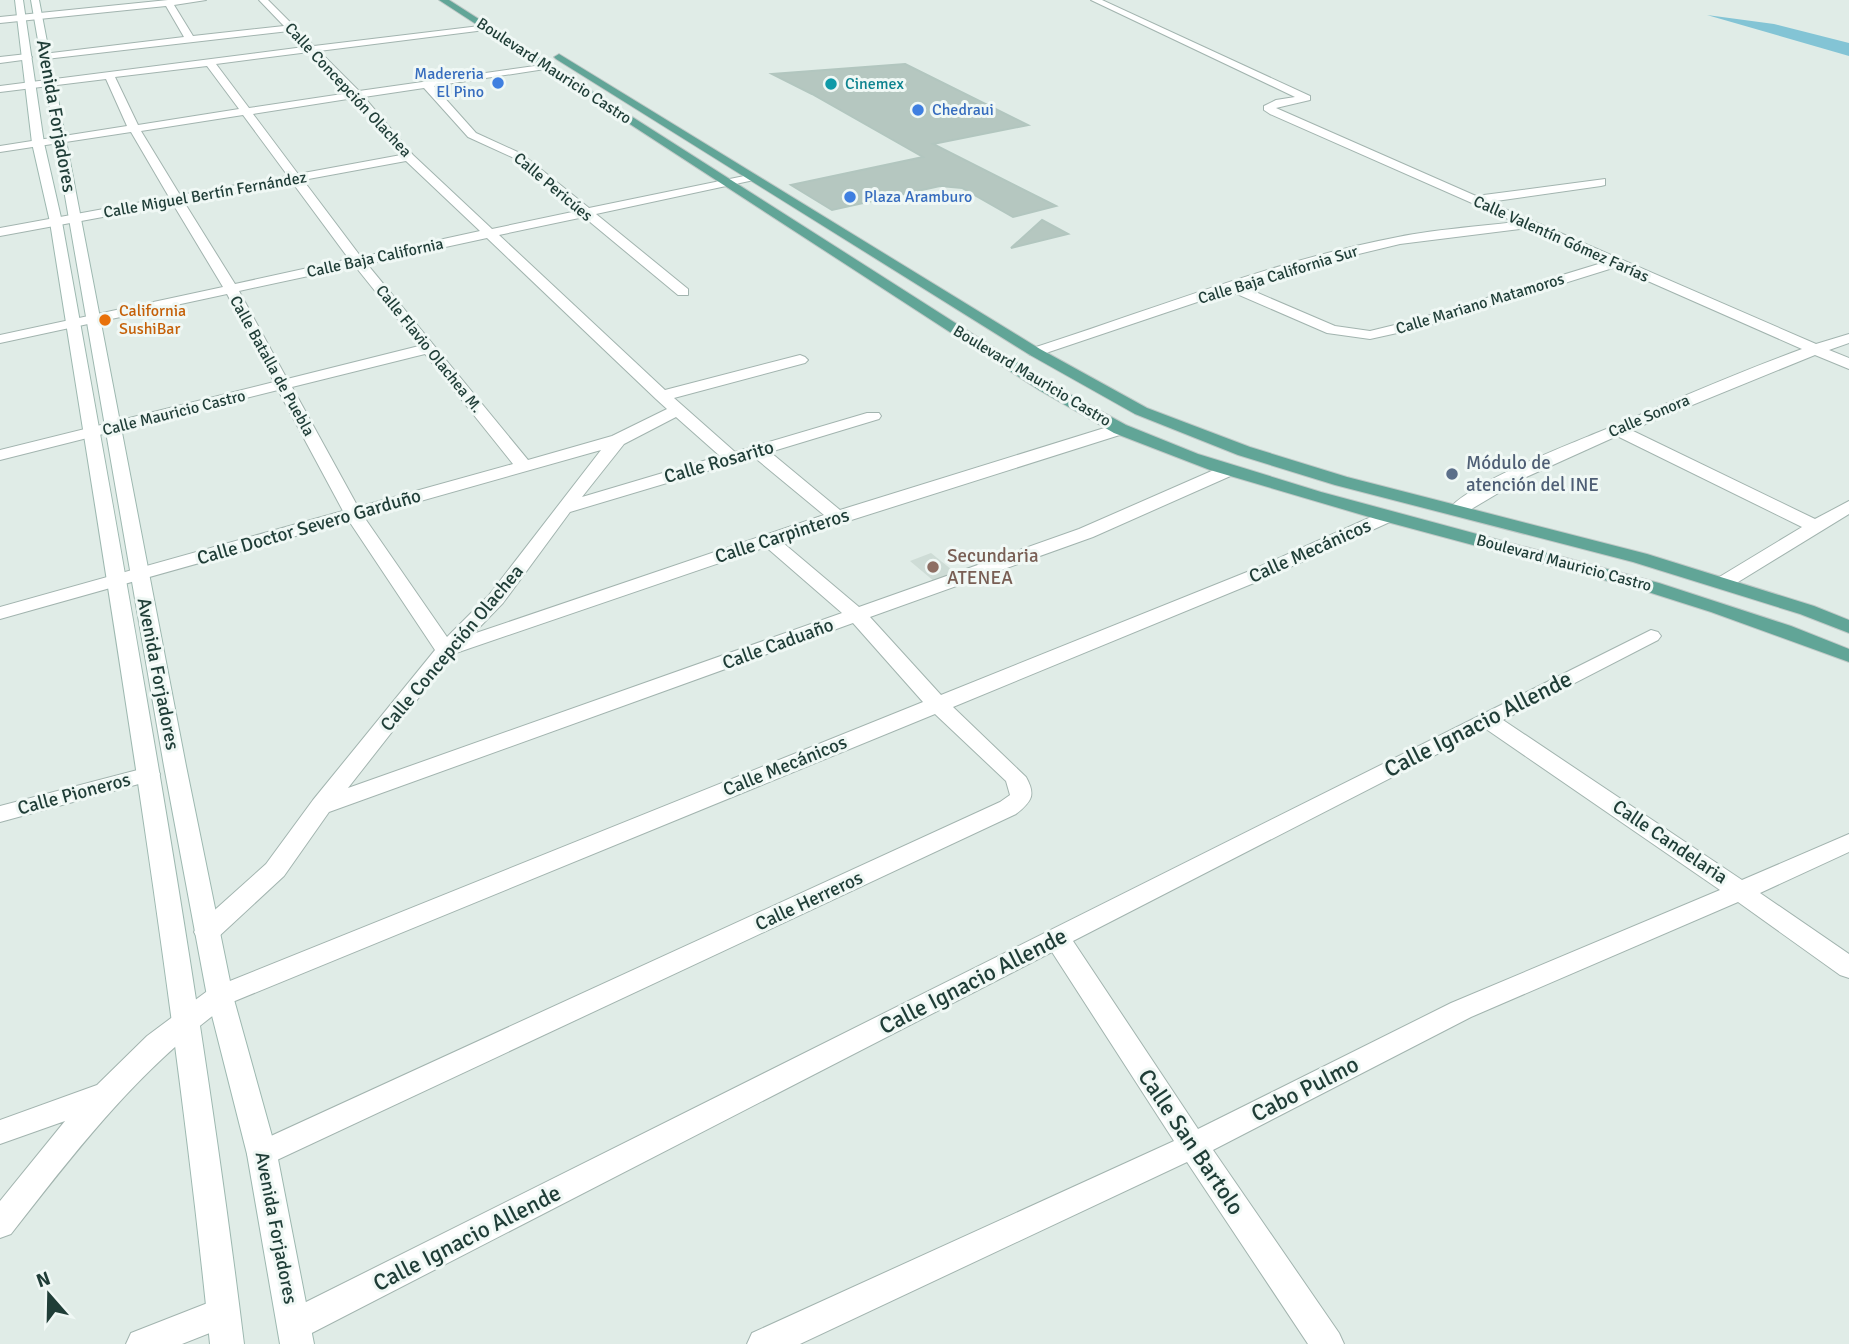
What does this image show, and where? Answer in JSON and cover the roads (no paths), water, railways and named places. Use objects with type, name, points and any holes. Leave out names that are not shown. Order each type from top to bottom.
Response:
[{"type":"main road","name":"Boulevard Mauricio Castro","points":[[443,0],[1045,387],[1120,429],[1229,470],[1386,517],[1618,576],[1733,611],[1849,656]]},
{"type":"main road","name":"Boulevard Mauricio Castro","points":[[466,0],[1035,352],[1141,411],[1191,432],[1341,481],[1558,535],[1723,583],[1849,627]]},
{"type":"main road","points":[[932,314],[961,324],[997,328]]},
{"type":"street","name":"Avenida Forjadores","points":[[19,0],[27,57],[41,83],[61,140],[73,323],[149,774],[186,1018],[228,1344]]},
{"type":"street","name":"Avenida Forjadores","points":[[35,0],[46,56],[41,83],[38,143],[95,318],[139,574],[220,996],[262,1154],[295,1335]]},
{"type":"street","points":[[0,20],[118,4],[168,4],[202,0]]},
{"type":"street","name":"Calle Concepción Olachea","points":[[263,0],[356,95],[410,157],[662,396],[732,458]]},
{"type":"street","name":"Calle Valentín Gómez Farías","points":[[1095,0],[1306,98],[1274,104],[1269,108],[1274,112],[1849,364]]},
{"type":"street","points":[[118,4],[125,21]]},
{"type":"street","points":[[168,4],[190,39]]},
{"type":"street","points":[[0,89],[485,27]]},
{"type":"street","points":[[46,56],[291,28]]},
{"type":"street","points":[[131,33],[136,45]]},
{"type":"street","points":[[0,61],[27,57]]},
{"type":"street","name":"Calle Flavio Olachea M.","points":[[209,62],[358,262],[524,466]]},
{"type":"street","points":[[0,149],[545,66]]},
{"type":"street","name":"Calle Batalla de Puebla","points":[[109,75],[134,129],[231,289],[353,514],[446,650]]},
{"type":"street","name":"Calle Pericúes","points":[[426,84],[474,136],[518,156],[683,292]]},
{"type":"street","name":"Calle Miguel Bertín Fernández","points":[[0,232],[410,157]]},
{"type":"street","name":"Calle Baja California","points":[[0,338],[750,177]]},
{"type":"street","points":[[1473,200],[1601,182]]},
{"type":"street","name":"Calle Baja California Sur","points":[[1035,352],[1232,287],[1382,244],[1527,225]]},
{"type":"street","name":"Calle Mariano Matamoros","points":[[1232,287],[1332,330],[1358,335],[1385,333],[1615,263]]},
{"type":"street","name":"Calle Sonora","points":[[1457,510],[1494,485],[1617,430],[1813,349],[1849,338]]},
{"type":"street","name":"Calle Mauricio Castro","points":[[0,455],[429,348]]},
{"type":"street","points":[[662,396],[800,359]]},
{"type":"street","name":"Calle Concepción Olachea","points":[[208,932],[275,870],[321,806],[446,650],[496,599],[618,440],[678,410]]},
{"type":"street","name":"Calle Rosarito","points":[[564,508],[873,416]]},
{"type":"street","name":"Calle Carpinteros","points":[[446,650],[837,517],[1120,429]]},
{"type":"street","points":[[1617,430],[1814,526]]},
{"type":"street","name":"Calle Doctor Severo Garduño","points":[[0,613],[618,440]]},
{"type":"street","points":[[758,450],[837,517]]},
{"type":"street","name":"Calle Caduaño","points":[[321,806],[1086,533],[1229,470]]},
{"type":"street","points":[[1723,583],[1849,506]]},
{"type":"street","name":"Calle Mecánicos","points":[[186,1018],[220,996],[1259,574],[1386,517]]},
{"type":"street","name":"Calle Herreros","points":[[262,1154],[1016,803],[1022,790],[1015,777],[937,704],[858,615],[768,540]]},
{"type":"street","name":"Calle Ignacio Allende","points":[[295,1335],[1057,938],[1651,636]]},
{"type":"street","name":"Calle Candelaria","points":[[1488,720],[1741,891],[1849,968]]},
{"type":"street","name":"Calle Pioneros","points":[[0,814],[149,774]]},
{"type":"street","name":"Cabo Pulmo","points":[[764,1344],[1193,1146],[1461,1010],[1849,842]]},
{"type":"street","name":"Calle San Bartolo","points":[[1057,938],[1327,1344]]},
{"type":"street","points":[[0,1224],[104,1096],[186,1018]]},
{"type":"street","points":[[0,1132],[104,1096]]},
{"type":"street","points":[[143,1344],[223,1312]]},
{"type":"water","points":[[1707,15],[1774,24],[1849,43],[1849,56]]},
{"type":"place","name":"Madereria El Pino","points":[[498,83]]},
{"type":"place","name":"Cinemex","points":[[831,84]]},
{"type":"place","name":"Chedraui","points":[[918,110]]},
{"type":"place","name":"Plaza Aramburo","points":[[850,197]]},
{"type":"place","name":"California SushiBar","points":[[105,320]]},
{"type":"place","name":"Módulo de atención del INE","points":[[1452,474]]},
{"type":"place","name":"Secundaria ATENEA","points":[[933,567]]}]
